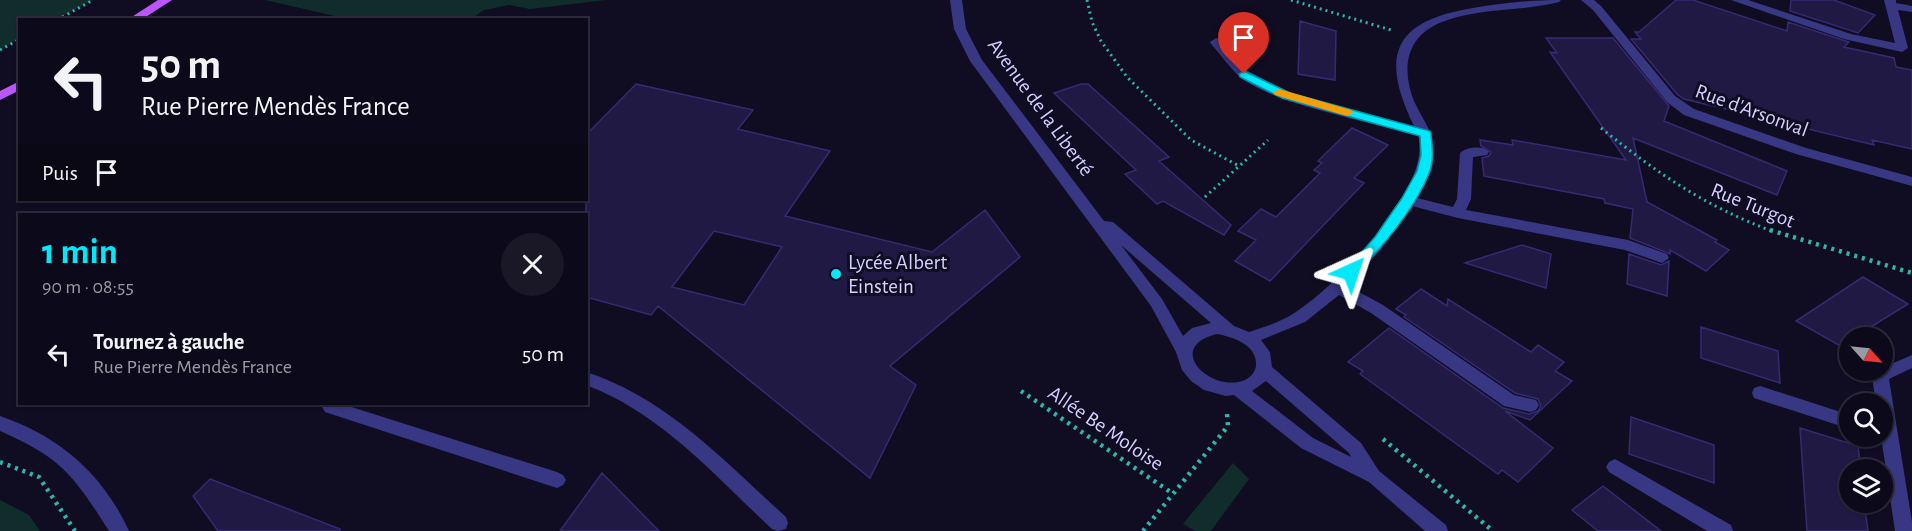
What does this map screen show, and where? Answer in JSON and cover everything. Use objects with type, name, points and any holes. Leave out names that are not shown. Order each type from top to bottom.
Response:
[{"type":"main road","points":[[135,18],[166,0]]},
{"type":"main road","points":[[0,96],[18,86]]},
{"type":"street","name":"Avenue de la Liberté","points":[[956,0],[960,29],[976,61],[1157,303],[1183,351]]},
{"type":"street","points":[[1248,338],[1300,318],[1337,287],[1380,241],[1408,200],[1424,171],[1427,155],[1425,134],[1408,100],[1401,68],[1411,36],[1422,26],[1443,17],[1511,3],[1555,0]]},
{"type":"street","name":"Rue d'Arsonval","points":[[1587,0],[1598,8],[1671,99],[1689,112],[1801,151],[1912,182]]},
{"type":"street","points":[[1737,0],[1848,37],[1907,49]]},
{"type":"street","points":[[1890,3],[1907,49]]},
{"type":"street","points":[[1890,3],[1912,9]]},
{"type":"street","points":[[1216,42],[1244,74],[1270,89],[1286,96],[1425,134]]},
{"type":"street","points":[[1458,213],[1464,199],[1467,153],[1482,152]]},
{"type":"street","points":[[1408,200],[1458,213],[1628,245],[1662,258]]},
{"type":"street","name":"Avenue de la Liberté","points":[[1085,204],[1228,329]]},
{"type":"street","points":[[1337,287],[1377,309],[1510,401],[1530,405]]},
{"type":"street","points":[[1375,477],[1354,448],[1264,369],[1261,352],[1248,338],[1228,329],[1206,329],[1197,332],[1185,343],[1184,362],[1200,380],[1232,389],[1307,443],[1375,477],[1439,531]]},
{"type":"street","points":[[1882,393],[1880,375],[1912,361]]},
{"type":"street","points":[[1232,389],[1251,385],[1264,369]]},
{"type":"street","points":[[588,378],[603,382],[659,414],[779,523]]},
{"type":"street","points":[[1760,393],[1839,418]]},
{"type":"street","points":[[333,405],[331,407],[557,480]]},
{"type":"street","points":[[0,423],[28,435],[64,456],[96,495],[120,531]]},
{"type":"street","points":[[1889,447],[1904,531]]},
{"type":"street","points":[[1614,467],[1724,531]]},
{"type":"path","points":[[61,18],[93,0]]},
{"type":"path","points":[[1087,0],[1103,46],[1113,61],[1191,140],[1239,166]]},
{"type":"path","points":[[1291,0],[1411,36]]},
{"type":"path","points":[[0,50],[18,40]]},
{"type":"path","name":"Rue Turgot","points":[[1602,128],[1665,178],[1700,200],[1735,217],[1775,233],[1912,273]]},
{"type":"path","points":[[1205,197],[1268,140]]},
{"type":"path","points":[[1143,531],[1228,426],[1232,389]]},
{"type":"path","name":"Allée Be Moloise","points":[[1021,391],[1172,493]]},
{"type":"path","points":[[0,462],[39,477],[75,531]]},
{"type":"green space","points":[[0,0],[93,0],[59,18],[18,18],[18,40],[0,50]]},
{"type":"green space","points":[[265,0],[606,0],[530,9],[509,5],[484,10],[472,18],[344,18]]},
{"type":"green space","points":[[1233,463],[1249,479],[1211,531],[1195,531],[1183,524]]},
{"type":"green space","points":[[0,500],[29,515],[40,531],[0,531]]},
{"type":"building","points":[[1676,0],[1693,0],[1787,31],[1788,22],[1849,42],[1844,47],[1894,58],[1896,67],[1912,70],[1912,149],[1872,140],[1874,145],[1684,99],[1677,94],[1631,39],[1641,39],[1635,32],[1639,32]]},
{"type":"building","points":[[1791,0],[1834,0],[1875,15],[1858,33],[1790,11]]},
{"type":"building","points":[[1300,21],[1336,31],[1335,80],[1298,74]]},
{"type":"building","points":[[1546,38],[1613,38],[1669,106],[1664,121],[1787,171],[1777,195],[1633,138],[1647,202],[1717,240],[1715,242],[1729,250],[1706,271],[1670,250],[1670,254],[1630,238],[1633,209],[1605,203],[1604,199],[1484,176],[1482,158],[1489,156],[1491,152],[1481,146],[1480,140],[1513,145],[1512,140],[1626,160],[1550,52],[1557,53]]},
{"type":"building","points":[[636,84],[753,110],[738,129],[830,151],[785,216],[932,252],[985,210],[1020,257],[890,366],[916,385],[870,478],[658,306],[651,315],[588,298],[588,213],[586,213],[588,133]],"holes":[[[714,231],[782,247],[744,305],[672,287]]]},
{"type":"building","points":[[1088,84],[1169,157],[1159,161],[1231,225],[1224,235],[1163,201],[1157,204],[1125,174],[1136,170],[1054,93]]},
{"type":"building","points":[[1352,128],[1388,145],[1354,178],[1364,183],[1270,281],[1235,261],[1256,240],[1238,231],[1261,209],[1276,217],[1320,173],[1314,170],[1322,163],[1318,161]]},
{"type":"building","points":[[1522,245],[1551,254],[1546,288],[1465,263]]},
{"type":"building","points":[[1629,254],[1661,265],[1669,261],[1667,296],[1627,284]]},
{"type":"building","points":[[1863,277],[1908,304],[1871,327],[1839,327],[1839,345],[1796,321]]},
{"type":"building","points":[[1421,289],[1447,306],[1448,299],[1531,352],[1538,345],[1564,362],[1555,371],[1572,381],[1530,420],[1505,411],[1553,448],[1518,482],[1502,470],[1498,474],[1360,374],[1363,371],[1348,362],[1389,328],[1503,408],[1529,414],[1538,411],[1541,406],[1538,399],[1515,393],[1404,317],[1406,315],[1396,309]]},
{"type":"building","points":[[1701,327],[1778,351],[1780,383],[1701,358]]},
{"type":"building","points":[[1631,417],[1714,445],[1714,483],[1629,454]]},
{"type":"building","points":[[1800,428],[1839,440],[1839,447],[1858,447],[1860,459],[1839,459],[1839,513],[1866,513],[1868,531],[1807,531]]},
{"type":"building","points":[[602,473],[659,531],[560,531]]},
{"type":"building","points":[[210,479],[340,529],[340,531],[218,531],[193,496]]},
{"type":"building","points":[[1603,486],[1661,531],[1598,531],[1572,510]]},
{"type":"slow traffic","points":[[1279,93],[1347,113]]},
{"type":"place","name":"Lycée Albert Einstein","points":[[836,274]]},
{"type":"route","points":[[1244,74],[1286,96],[1425,134],[1427,155],[1424,171],[1408,200],[1380,241],[1351,272]]}]
